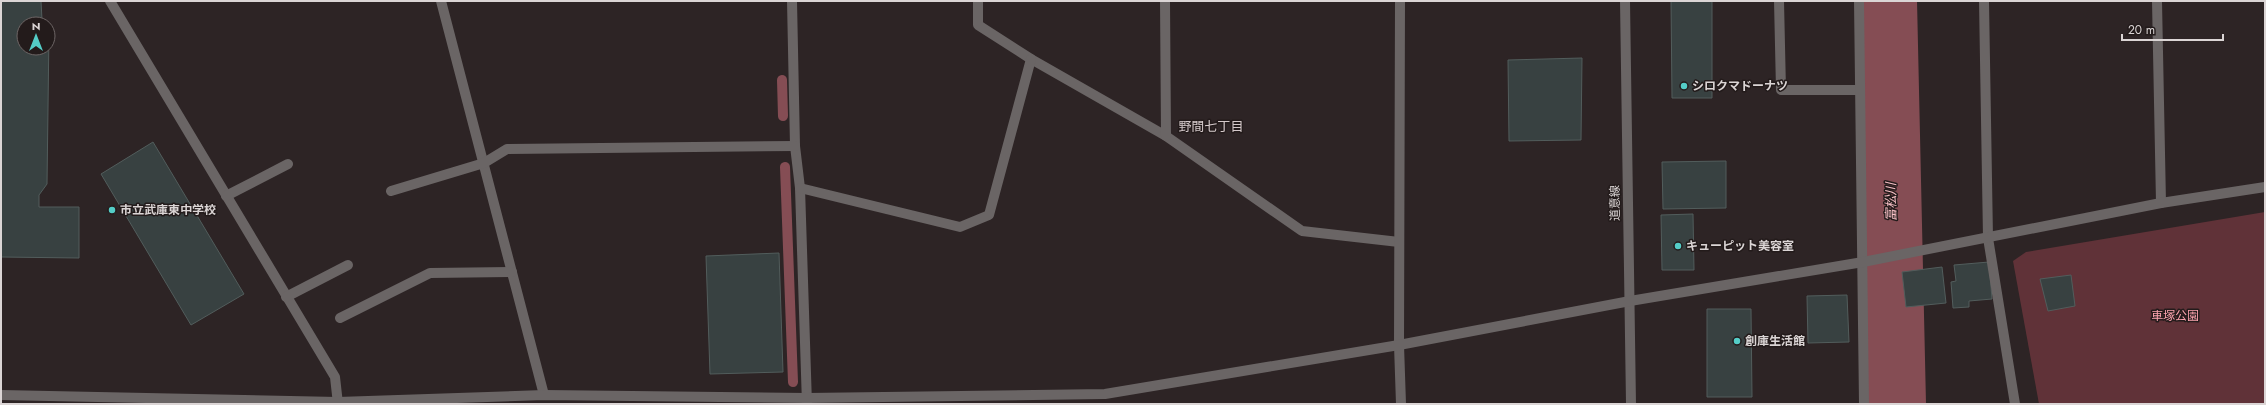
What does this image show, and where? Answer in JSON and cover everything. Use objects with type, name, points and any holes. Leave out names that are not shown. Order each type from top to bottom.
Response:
[{"type":"street","points":[[110,1],[335,377],[338,403]]},
{"type":"street","points":[[442,1],[544,394]]},
{"type":"street","points":[[792,1],[795,146],[800,188],[807,401]]},
{"type":"street","points":[[978,1],[978,25],[1031,59],[1166,136],[1302,231],[1399,242]]},
{"type":"street","points":[[1165,1],[1166,136]]},
{"type":"street","points":[[1400,1],[1399,345],[1402,404]]},
{"type":"street","name":"道意線","points":[[1625,1],[1631,404]]},
{"type":"street","points":[[1779,1],[1781,90],[1860,90]]},
{"type":"street","points":[[1859,1],[1864,404]]},
{"type":"street","points":[[1984,1],[1988,238],[2015,404]]},
{"type":"street","points":[[2157,1],[2161,203]]},
{"type":"street","points":[[800,188],[960,227],[990,215],[1031,59]]},
{"type":"street","points":[[391,191],[484,163],[507,149],[795,146]]},
{"type":"street","points":[[226,196],[288,164]]},
{"type":"street","points":[[1,395],[102,400],[338,403],[544,394],[807,401],[1105,394],[1399,345],[1630,301],[1863,262],[2161,203],[2265,187]]},
{"type":"street","points":[[286,297],[348,265]]},
{"type":"street","points":[[340,318],[430,273],[512,272]]},
{"type":"green space","name":"車塚公園","points":[[2265,212],[2265,404],[2039,404],[2013,261],[2026,252]]},
{"type":"building","points":[[1,1],[41,1],[42,16],[16,16],[16,56],[49,56],[47,184],[39,195],[39,207],[79,207],[79,258],[1,257]]},
{"type":"building","points":[[1671,1],[1712,1],[1712,98],[1672,98]]},
{"type":"building","points":[[1582,58],[1581,140],[1509,141],[1508,60]]},
{"type":"building","points":[[153,142],[244,294],[191,325],[101,174]]},
{"type":"building","points":[[1726,161],[1726,208],[1663,209],[1662,162]]},
{"type":"building","points":[[1693,214],[1694,270],[1662,270],[1661,215]]},
{"type":"building","points":[[779,253],[783,372],[710,374],[706,256]]},
{"type":"building","points":[[1989,262],[1992,299],[1969,301],[1969,307],[1953,308],[1951,282],[1956,281],[1954,265]]},
{"type":"building","points":[[1942,267],[1946,303],[1906,307],[1902,272]]},
{"type":"building","points":[[2071,275],[2075,306],[2048,311],[2040,279]]},
{"type":"building","points":[[1847,295],[1849,342],[1808,343],[1807,296]]},
{"type":"building","points":[[1707,309],[1751,309],[1752,397],[1707,397]]},
{"type":"waterway","name":"富松川","points":[[1887,1],[1896,404]]},
{"type":"waterway","points":[[782,80],[783,116]]},
{"type":"waterway","points":[[785,167],[793,382]]},
{"type":"place","name":"シロクマドーナツ","points":[[1684,86]]},
{"type":"place","name":"市立武庫東中学校","points":[[112,210]]},
{"type":"place","name":"キューピット美容室","points":[[1678,246]]},
{"type":"place","name":"創庫生活館","points":[[1737,341]]},
{"type":"district","name":"野間七丁目","points":[[1211,126]]}]
